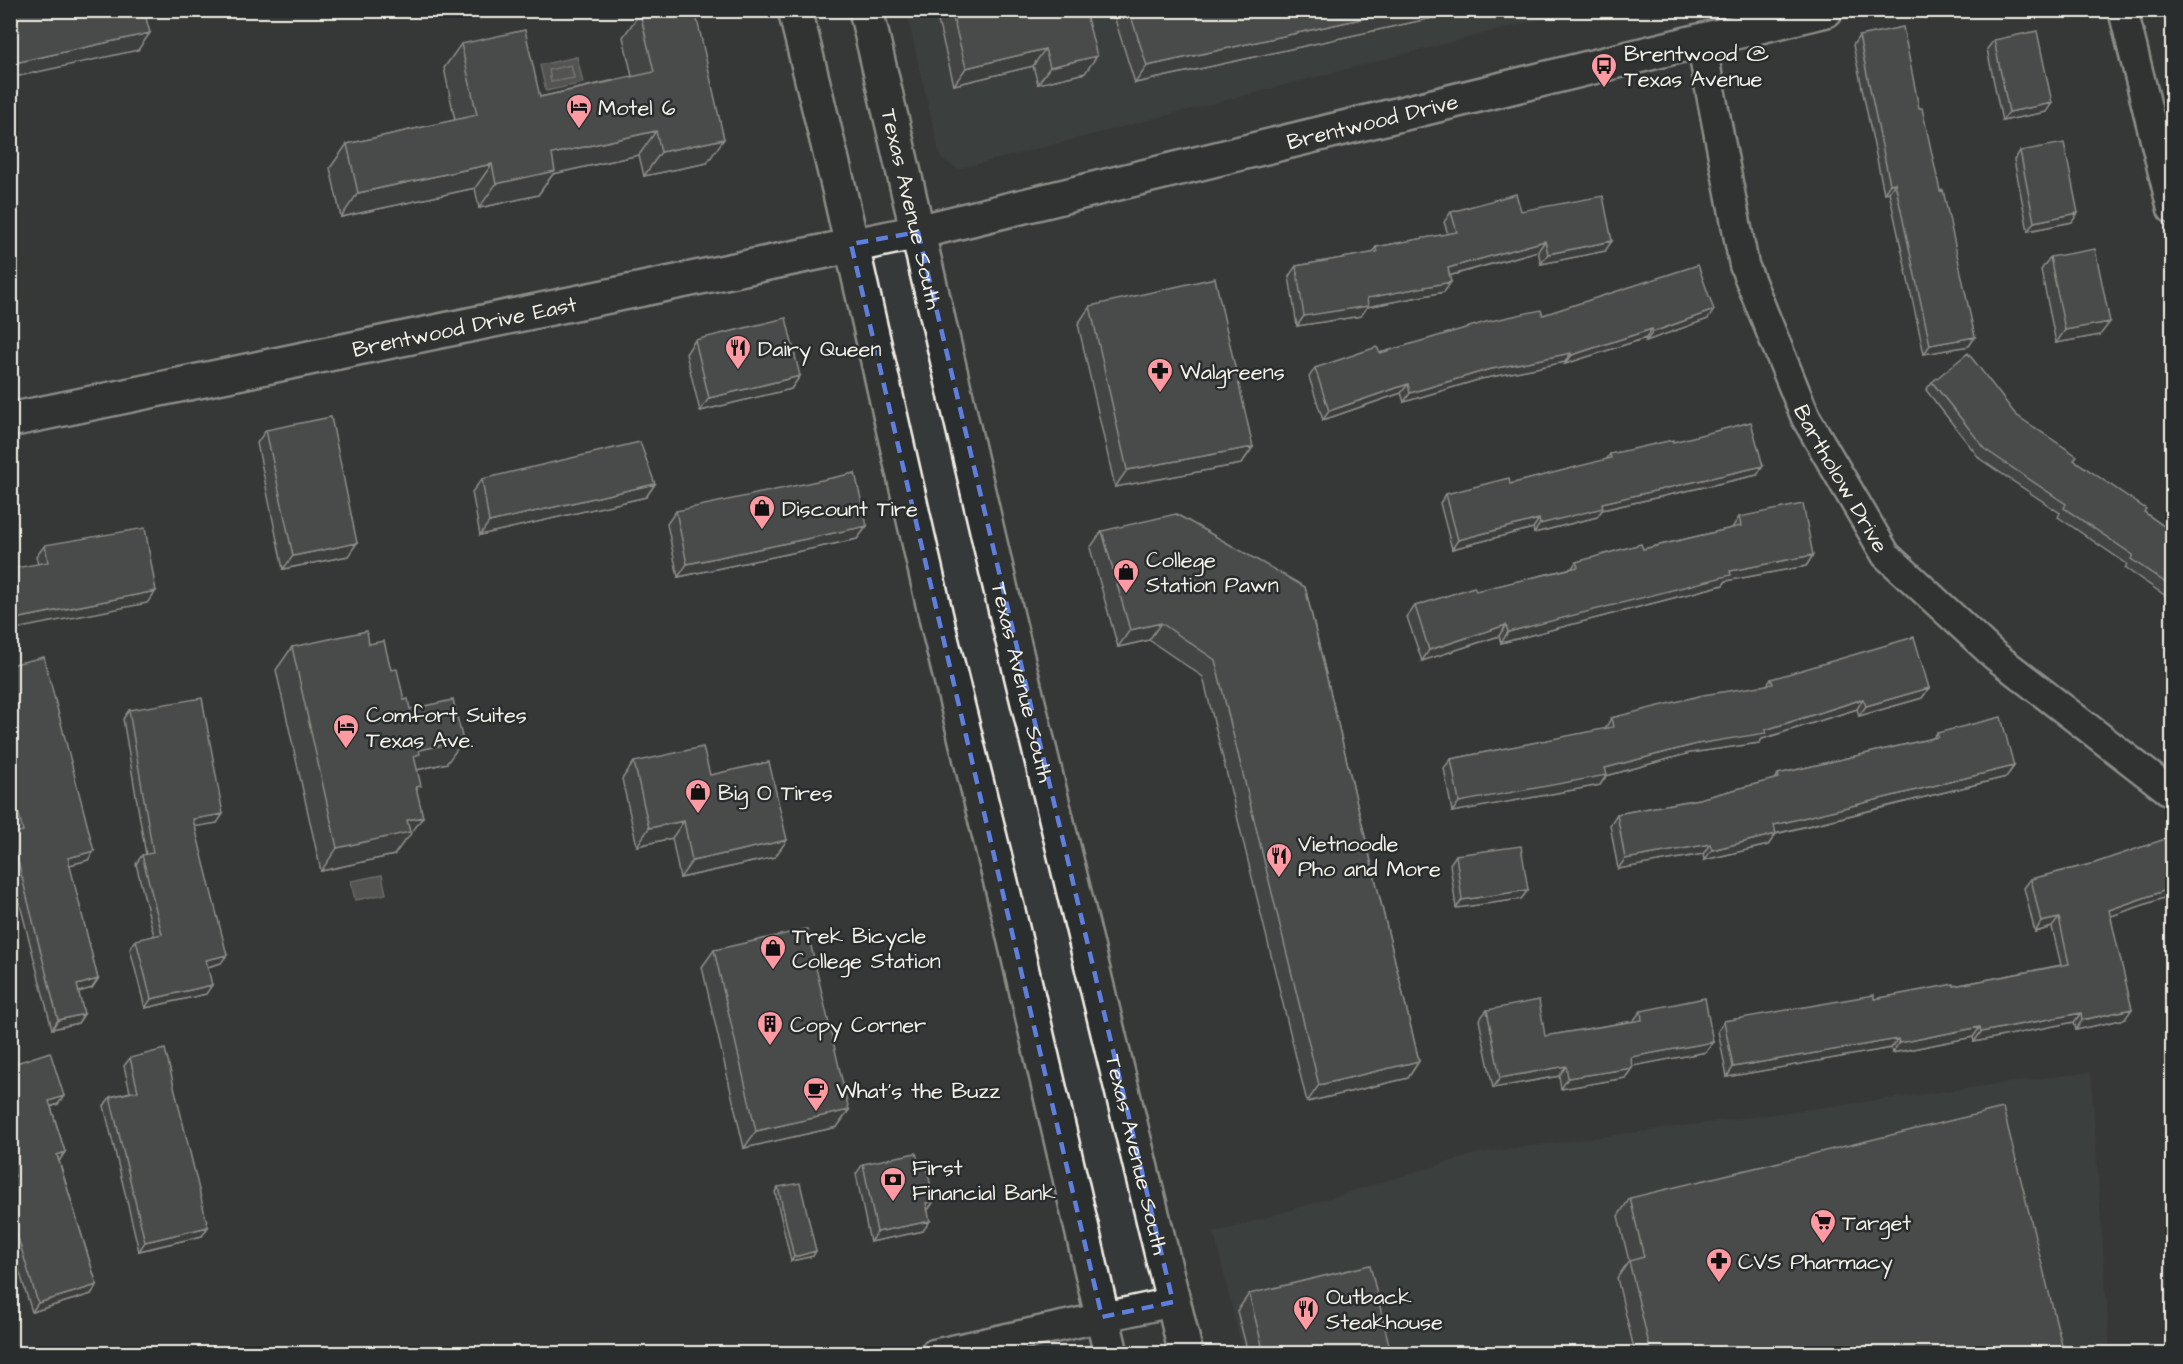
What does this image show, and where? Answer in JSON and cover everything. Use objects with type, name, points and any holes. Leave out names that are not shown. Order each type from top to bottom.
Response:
[{"type":"main road","points":[[795,10],[1110,1353]]},
{"type":"main road","name":"Texas Avenue South","points":[[866,10],[1186,1353]]},
{"type":"main road","name":"Brentwood Drive","points":[[918,232],[1826,10]]},
{"type":"main road","name":"Brentwood Drive East","points":[[10,420],[851,244],[918,232]]},
{"type":"street","points":[[2123,10],[2172,209]]},
{"type":"street","name":"Bartholow Drive","points":[[1701,42],[1744,265],[1806,418],[1886,555],[1994,655],[2172,793]]},
{"type":"street","points":[[934,1353],[1173,1302]]},
{"type":"highlighted area","points":[[918,232],[1173,1302],[1102,1317],[851,244]]},
{"type":"shaded area","points":[[906,11],[1572,11],[958,169],[941,159]]},
{"type":"shaded area","points":[[2091,1072],[2110,1353],[1243,1353],[1214,1233],[1479,1153]]},
{"type":"water","points":[[577,57],[583,83],[546,91],[540,65]]},
{"type":"water","points":[[382,875],[386,894],[355,900],[351,881]]},
{"type":"building","points":[[10,10],[144,10],[150,33],[10,64]]},
{"type":"building","name":"Motel 6","points":[[650,10],[695,10],[724,139],[661,152],[656,131],[552,154],[555,171],[496,184],[492,164],[358,193],[347,144],[477,115],[461,44],[525,30],[540,97],[654,72],[640,13]]},
{"type":"building","points":[[951,10],[1085,10],[1097,56],[1050,67],[1045,49],[966,68]]},
{"type":"building","points":[[1129,10],[1402,10],[1147,66]]},
{"type":"building","points":[[1903,27],[1919,108],[1922,108],[1940,191],[1943,190],[1975,337],[1930,345],[1895,183],[1890,184],[1859,36]]},
{"type":"building","points":[[2037,31],[2052,103],[2009,112],[1994,40]]},
{"type":"building","points":[[2064,143],[2078,213],[2034,222],[2020,151]]},
{"type":"building","points":[[1516,194],[1521,211],[1603,196],[1612,241],[1548,254],[1545,241],[1448,268],[1451,282],[1367,298],[1368,306],[1304,316],[1296,266],[1377,252],[1376,247],[1457,232],[1451,212]]},
{"type":"building","points":[[2095,249],[2110,322],[2065,330],[2050,257]]},
{"type":"building","points":[[1698,265],[1714,310],[1653,332],[1652,329],[1572,355],[1571,353],[1487,370],[1410,393],[1408,384],[1329,411],[1315,368],[1377,347],[1380,353],[1486,322],[1541,310],[1543,315]]},
{"type":"building","name":"Walgreens","points":[[1215,278],[1253,447],[1127,470],[1090,306]]},
{"type":"building","name":"Dairy Queen","points":[[786,318],[800,376],[709,398],[695,340]]},
{"type":"building","points":[[1968,353],[2016,415],[2077,456],[2074,460],[2146,509],[2144,512],[2172,532],[2172,587],[2131,559],[2133,555],[2064,508],[2066,504],[1986,450],[1932,382]]},
{"type":"building","points":[[331,417],[357,543],[293,556],[266,430]]},
{"type":"building","points":[[1751,422],[1763,466],[1602,503],[1603,508],[1540,524],[1539,519],[1458,540],[1446,494],[1509,478],[1510,484],[1611,458],[1610,454],[1673,440],[1673,442]]},
{"type":"building","points":[[640,442],[655,484],[489,522],[482,479]]},
{"type":"building","name":"Discount Tire","points":[[855,473],[867,526],[687,564],[676,511]]},
{"type":"building","points":[[1803,504],[1813,555],[1730,571],[1731,575],[1508,632],[1506,625],[1429,650],[1415,606],[1474,587],[1476,591],[1578,567],[1576,562],[1641,544],[1643,549],[1741,526],[1739,517]]},
{"type":"building","points":[[1176,514],[1305,587],[1419,1061],[1319,1085],[1215,660],[1161,623],[1130,630],[1102,531]]},
{"type":"building","points":[[145,528],[156,591],[10,620],[10,569],[48,562],[45,545]]},
{"type":"building","name":"Comfort Suites Texas Ave.","points":[[367,631],[369,644],[384,641],[391,670],[397,669],[404,700],[408,699],[410,709],[453,700],[463,741],[419,750],[420,754],[414,756],[421,786],[416,787],[423,817],[407,820],[410,832],[337,848],[292,647]]},
{"type":"building","points":[[1914,637],[1929,688],[1866,706],[1863,699],[1765,730],[1766,733],[1697,744],[1605,768],[1607,775],[1459,802],[1451,759],[1613,727],[1611,718],[1703,695],[1773,684],[1771,679]]},
{"type":"building","points":[[44,657],[94,851],[68,858],[98,979],[77,985],[84,1014],[58,1020],[11,834],[23,831],[10,780],[10,665]]},
{"type":"building","points":[[202,698],[223,814],[193,819],[227,955],[206,960],[212,985],[151,999],[136,940],[162,934],[142,855],[153,853],[129,710]]},
{"type":"building","points":[[2001,717],[2014,766],[1774,825],[1776,834],[1712,850],[1710,844],[1625,859],[1617,814],[1699,799],[1779,778],[1778,774],[1938,737],[1937,733]]},
{"type":"building","name":"Big O Tires","points":[[703,747],[710,775],[769,762],[787,840],[692,861],[684,821],[649,828],[634,762]]},
{"type":"building","points":[[2171,837],[2172,888],[2109,910],[2132,1009],[2082,1020],[2081,1013],[1981,1032],[1980,1027],[1899,1043],[1898,1039],[1733,1067],[1724,1021],[1874,995],[1874,999],[1954,984],[1954,986],[2069,964],[2059,918],[2041,922],[2031,879],[2095,863]]},
{"type":"building","points":[[1521,846],[1528,890],[1462,900],[1456,855]]},
{"type":"building","name":"Copy Corner","points":[[807,929],[849,1110],[756,1131],[714,950]]},
{"type":"building","points":[[1705,998],[1713,1042],[1631,1057],[1632,1068],[1568,1078],[1566,1066],[1500,1078],[1487,1010],[1539,1000],[1545,1036],[1642,1020],[1641,1011]]},
{"type":"building","points":[[165,1049],[208,1227],[145,1242],[110,1097],[138,1091],[130,1058]]},
{"type":"building","points":[[50,1052],[64,1096],[49,1101],[65,1152],[57,1155],[97,1285],[38,1303],[10,1212],[10,1178],[15,1176],[10,1163],[10,1065]]},
{"type":"building","name":"Target","points":[[2003,1108],[2064,1353],[1651,1353],[1629,1261],[1644,1257],[1630,1198]]},
{"type":"building","name":"First Financial Bank","points":[[916,1153],[920,1169],[927,1168],[934,1201],[926,1203],[930,1221],[877,1232],[863,1164]]},
{"type":"building","points":[[800,1183],[816,1251],[794,1257],[778,1187]]},
{"type":"building","name":"Outback Steakhouse","points":[[1370,1265],[1391,1353],[1264,1353],[1249,1294]]},
{"type":"place","name":"Brentwood @ Texas Avenue","points":[[1604,89]]},
{"type":"place","name":"Motel 6","points":[[579,130]]},
{"type":"place","name":"Dairy Queen","points":[[738,371]]},
{"type":"place","name":"Walgreens","points":[[1160,394]]},
{"type":"place","name":"Discount Tire","points":[[762,531]]},
{"type":"place","name":"College Station Pawn","points":[[1126,595]]},
{"type":"place","name":"Comfort Suites Texas Ave.","points":[[346,750]]},
{"type":"place","name":"Big O Tires","points":[[698,815]]},
{"type":"place","name":"Vietnoodle Pho and More","points":[[1279,879]]},
{"type":"place","name":"Trek Bicycle College Station","points":[[773,971]]},
{"type":"place","name":"Copy Corner","points":[[770,1047]]},
{"type":"place","name":"What's the Buzz","points":[[816,1113]]},
{"type":"place","name":"First Financial Bank","points":[[893,1203]]},
{"type":"place","name":"Target","points":[[1823,1245]]},
{"type":"place","name":"CVS Pharmacy","points":[[1719,1284]]},
{"type":"place","name":"Outback Steakhouse","points":[[1306,1332]]}]
